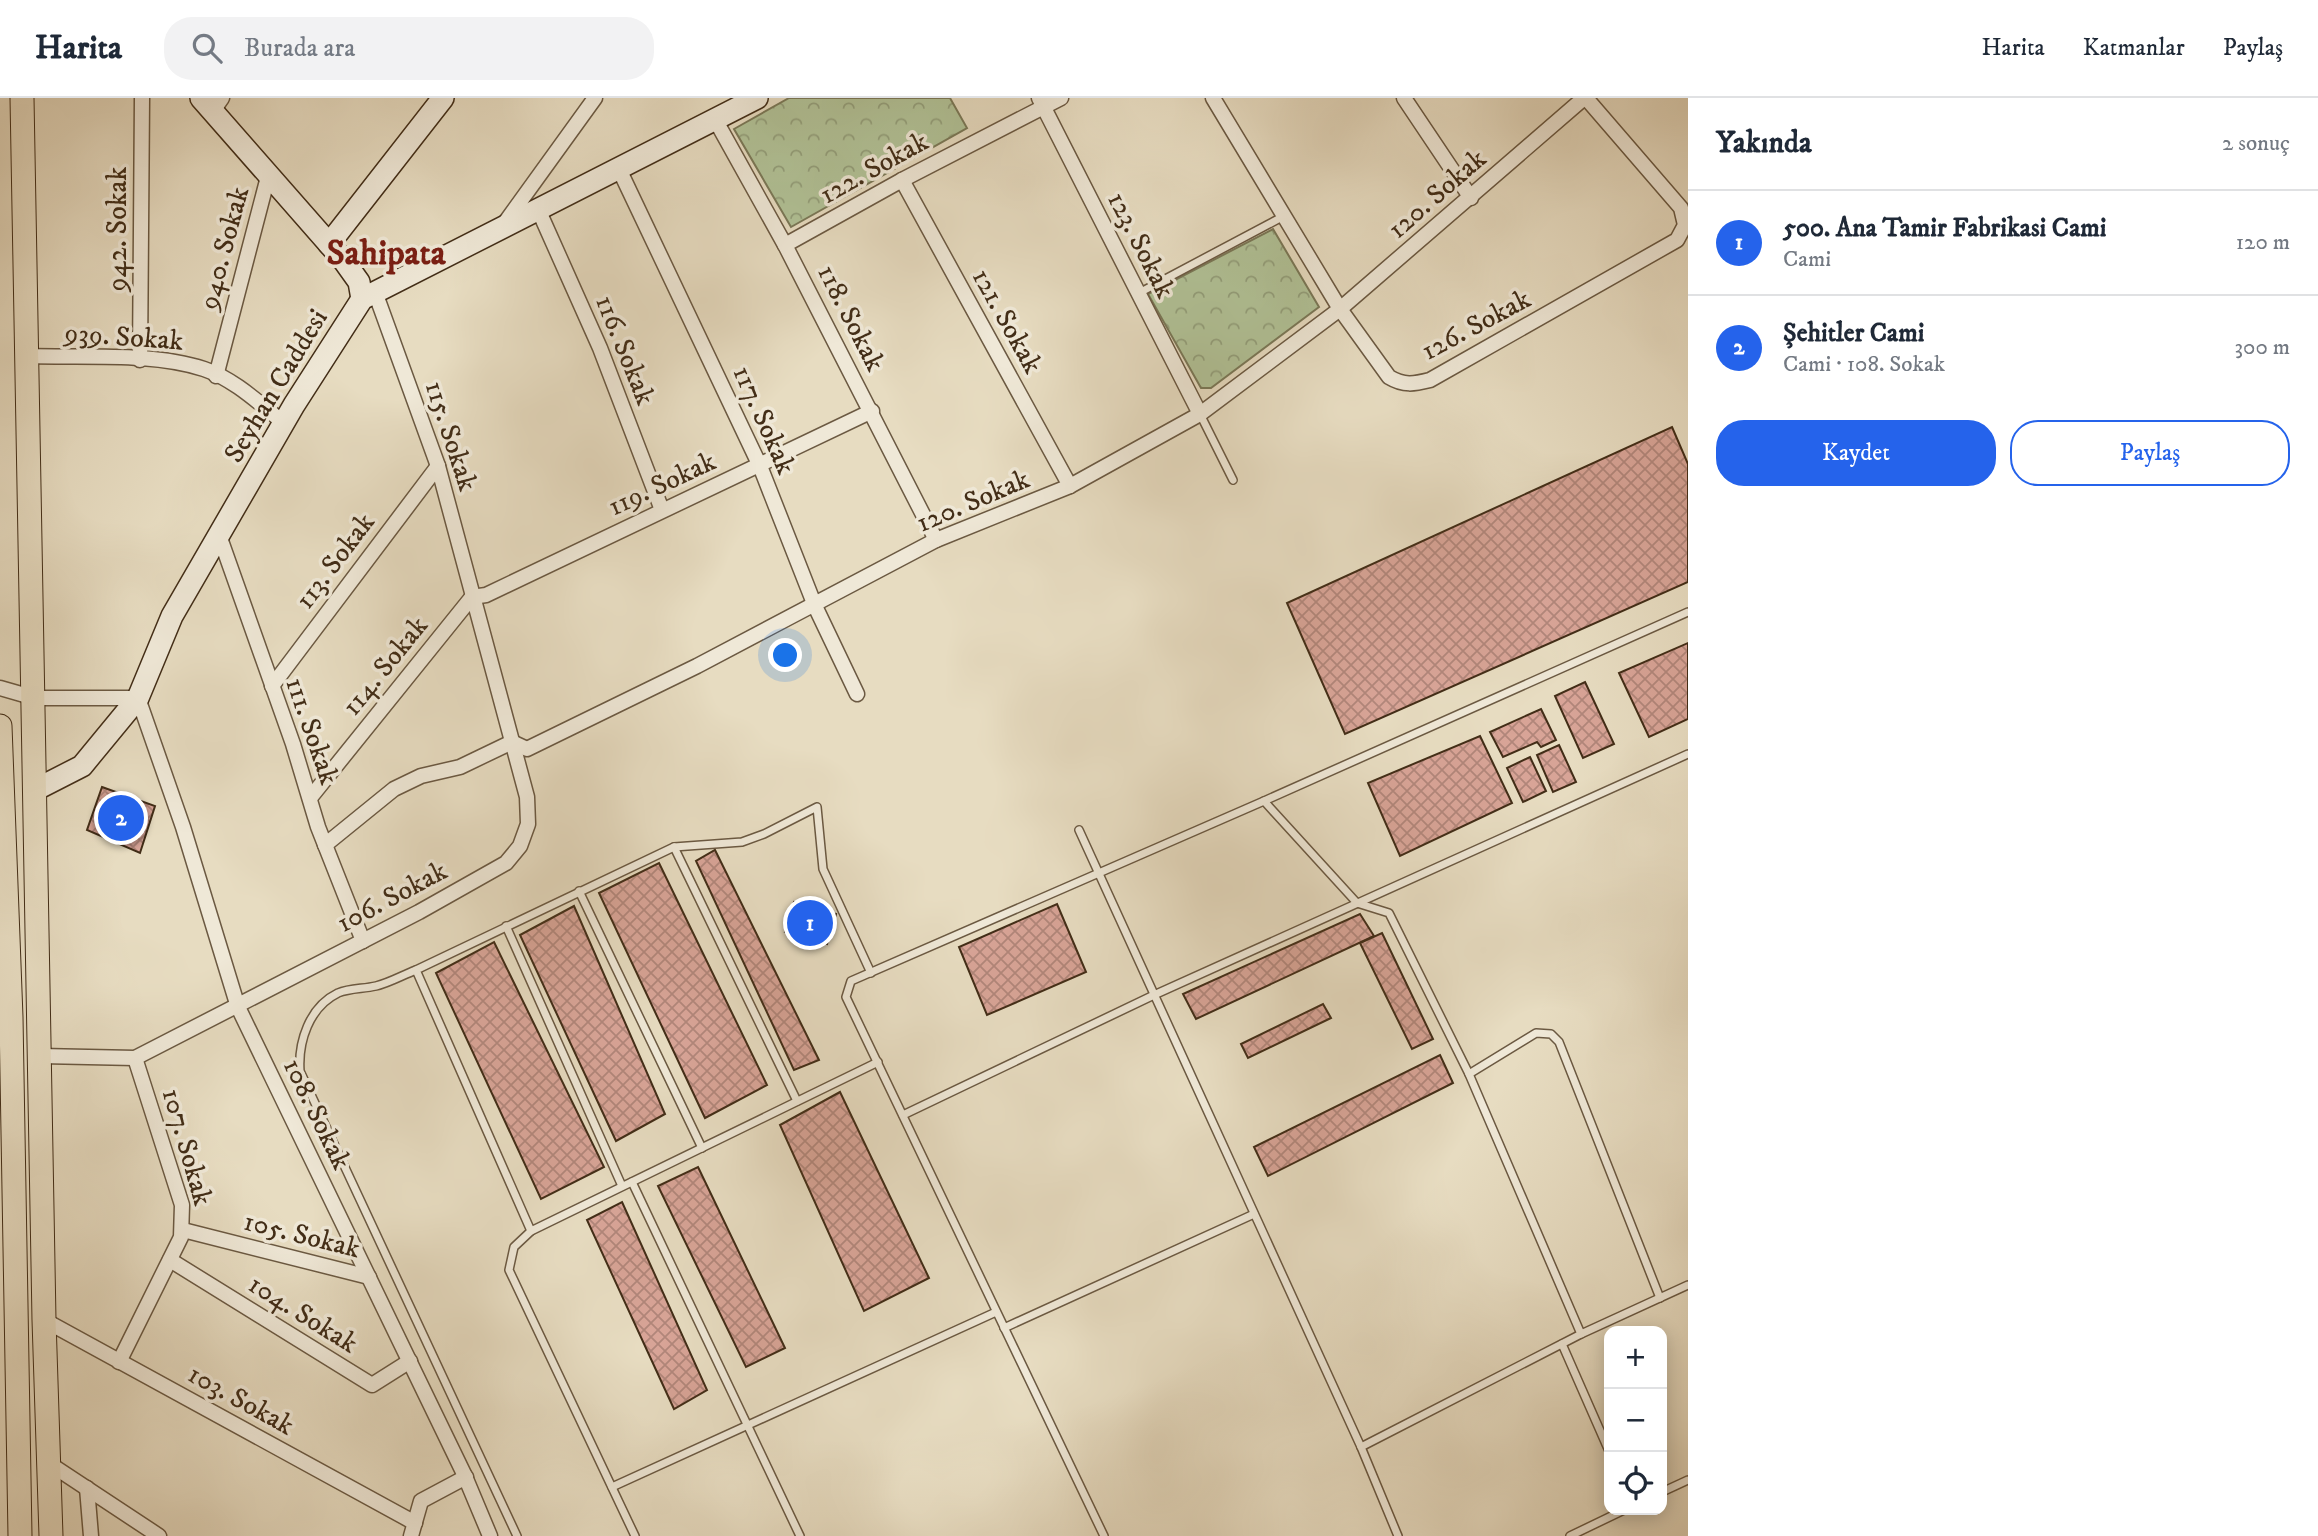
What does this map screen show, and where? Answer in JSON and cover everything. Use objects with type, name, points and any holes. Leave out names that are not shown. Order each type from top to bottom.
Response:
[{"type":"main road","points":[[22,98],[37,789],[44,1320],[51,1536]]},
{"type":"main road","points":[[329,244],[443,98]]},
{"type":"main road","points":[[212,102],[369,296],[757,98]]},
{"type":"main road","name":"Seyhan Caddesi","points":[[37,789],[82,766],[138,698],[172,616],[219,534],[284,423],[369,296]]},
{"type":"main road","points":[[0,726],[8,1356],[20,1536]]},
{"type":"street","name":"942. Sokak","points":[[140,360],[142,98]]},
{"type":"street","points":[[501,228],[595,98]]},
{"type":"street","name":"122. Sokak","points":[[785,245],[1041,102],[1061,98]]},
{"type":"street","name":"126. Sokak","points":[[1213,98],[1340,309],[1389,377],[1401,384],[1430,380],[1677,240],[1685,225],[1681,208],[1585,98]]},
{"type":"street","points":[[1404,98],[1471,198]]},
{"type":"street","name":"120. Sokak","points":[[325,845],[394,789],[421,776],[460,767],[512,742],[527,749],[814,606],[936,540],[1070,486],[1200,414],[1340,309],[1585,98]]},
{"type":"street","name":"123. Sokak","points":[[1041,102],[1200,414]]},
{"type":"street","name":"118. Sokak","points":[[716,121],[785,245],[936,540]]},
{"type":"street","name":"117. Sokak","points":[[619,169],[760,466],[814,606],[857,694]]},
{"type":"street","name":"940. Sokak","points":[[216,376],[269,173]]},
{"type":"street","name":"121. Sokak","points":[[902,180],[1070,486]]},
{"type":"street","name":"116. Sokak","points":[[538,209],[600,348],[662,510]]},
{"type":"street","name":"115. Sokak","points":[[369,296],[438,466],[472,597]]},
{"type":"street","name":"939. Sokak","points":[[28,356],[140,360],[178,363],[206,370],[243,391],[284,423]]},
{"type":"street","name":"119. Sokak","points":[[472,597],[486,595],[872,411]]},
{"type":"street","name":"113. Sokak","points":[[272,686],[438,466]]},
{"type":"street","name":"111. Sokak","points":[[219,534],[325,845],[363,941]]},
{"type":"street","name":"106. Sokak","points":[[41,1056],[135,1058],[238,1007],[506,863],[520,846],[528,824],[527,797],[472,597]]},
{"type":"street","name":"114. Sokak","points":[[310,798],[472,597]]},
{"type":"street","points":[[0,688],[35,698],[138,698]]},
{"type":"street","name":"108. Sokak","points":[[138,698],[183,827],[238,1007],[466,1477],[490,1536]]},
{"type":"street","points":[[1,778],[37,789]]},
{"type":"street","name":"107. Sokak","points":[[119,1362],[183,1230],[182,1205],[135,1058]]},
{"type":"street","name":"105. Sokak","points":[[183,1230],[369,1277]]},
{"type":"street","name":"104. Sokak","points":[[170,1260],[372,1385],[410,1361]]},
{"type":"street","name":"103. Sokak","points":[[44,1320],[413,1529]]},
{"type":"street","points":[[50,1464],[159,1536]]},
{"type":"street","points":[[413,1529],[421,1501],[466,1477]]},
{"type":"street","points":[[87,1488],[91,1536]]},
{"type":"lane","points":[[1139,293],[1284,216]]},
{"type":"lane","points":[[1200,414],[1233,480]]},
{"type":"lane","points":[[1104,1536],[846,997],[851,981],[1099,874],[1688,612]]},
{"type":"lane","points":[[903,1115],[1154,995],[1688,754]]},
{"type":"lane","points":[[1264,801],[1357,903],[1389,913],[1469,1074],[1581,1334]]},
{"type":"lane","points":[[517,1536],[300,1071],[298,1050],[305,1029],[319,1010],[337,993],[377,986],[416,970],[674,847],[742,842],[817,807],[823,869],[871,972]]},
{"type":"lane","points":[[1079,830],[1361,1447],[1398,1536]]},
{"type":"lane","points":[[674,847],[797,1101]]},
{"type":"lane","points":[[579,891],[702,1147]]},
{"type":"lane","points":[[506,926],[622,1186]]},
{"type":"lane","points":[[416,970],[531,1231]]},
{"type":"lane","points":[[1469,1074],[1536,1033],[1551,1034],[1559,1042],[1660,1298]]},
{"type":"lane","points":[[635,1536],[509,1270],[514,1247],[531,1231],[878,1062]]},
{"type":"lane","points":[[632,1182],[800,1536]]},
{"type":"lane","points":[[1004,1328],[1254,1214]]},
{"type":"lane","points":[[1361,1447],[1581,1334],[1688,1284]]},
{"type":"lane","points":[[612,1487],[996,1312]]},
{"type":"lane","points":[[1562,1344],[1604,1440]]},
{"type":"lane","points":[[1667,1490],[1688,1480]]},
{"type":"lane","points":[[1570,1536],[1614,1515]]},
{"type":"green space","points":[[789,98],[950,98],[967,128],[791,227],[734,129]]},
{"type":"green space","points":[[1273,229],[1319,307],[1211,388],[1201,388],[1148,294]]},
{"type":"building","points":[[1672,427],[1688,464],[1688,582],[1345,734],[1287,603]]},
{"type":"building","points":[[1688,643],[1688,719],[1649,737],[1619,673]]},
{"type":"building","points":[[1585,682],[1614,744],[1583,758],[1555,696]]},
{"type":"building","points":[[1541,709],[1556,740],[1541,747],[1537,742],[1503,757],[1490,732]]},
{"type":"building","points":[[1480,736],[1512,803],[1400,856],[1368,783]]},
{"type":"building","points":[[1559,745],[1576,782],[1553,792],[1537,755]]},
{"type":"building","points":[[1530,757],[1546,791],[1523,802],[1507,768]]},
{"type":"building","points":[[102,787],[155,806],[140,853],[87,830]]},
{"type":"building","points":[[715,850],[819,1060],[794,1070],[696,861]]},
{"type":"building","points":[[659,863],[767,1085],[705,1118],[599,893]]},
{"type":"building","points":[[794,902],[836,914],[827,944],[785,932]]},
{"type":"building","points":[[1057,904],[1086,972],[987,1015],[959,947]]},
{"type":"building","points":[[574,906],[665,1114],[616,1141],[520,935]]},
{"type":"building","points":[[1360,914],[1374,936],[1196,1019],[1183,994]]},
{"type":"building","points":[[1382,933],[1433,1039],[1412,1049],[1360,943]]},
{"type":"building","points":[[494,942],[604,1167],[541,1199],[436,973]]},
{"type":"building","points":[[1323,1004],[1331,1018],[1248,1058],[1241,1044]]},
{"type":"building","points":[[1440,1055],[1453,1083],[1268,1176],[1254,1147]]},
{"type":"building","points":[[840,1092],[929,1278],[864,1311],[780,1125]]},
{"type":"building","points":[[698,1167],[785,1348],[746,1367],[658,1186]]},
{"type":"building","points":[[622,1202],[707,1390],[674,1409],[587,1220]]},
{"type":"place","name":"Şehitler Cami","points":[[121,818]]},
{"type":"place","name":"500. Ana Tamir Fabrikasi Cami","points":[[810,923]]},
{"type":"district","name":"Sahipata","points":[[386,254]]}]
